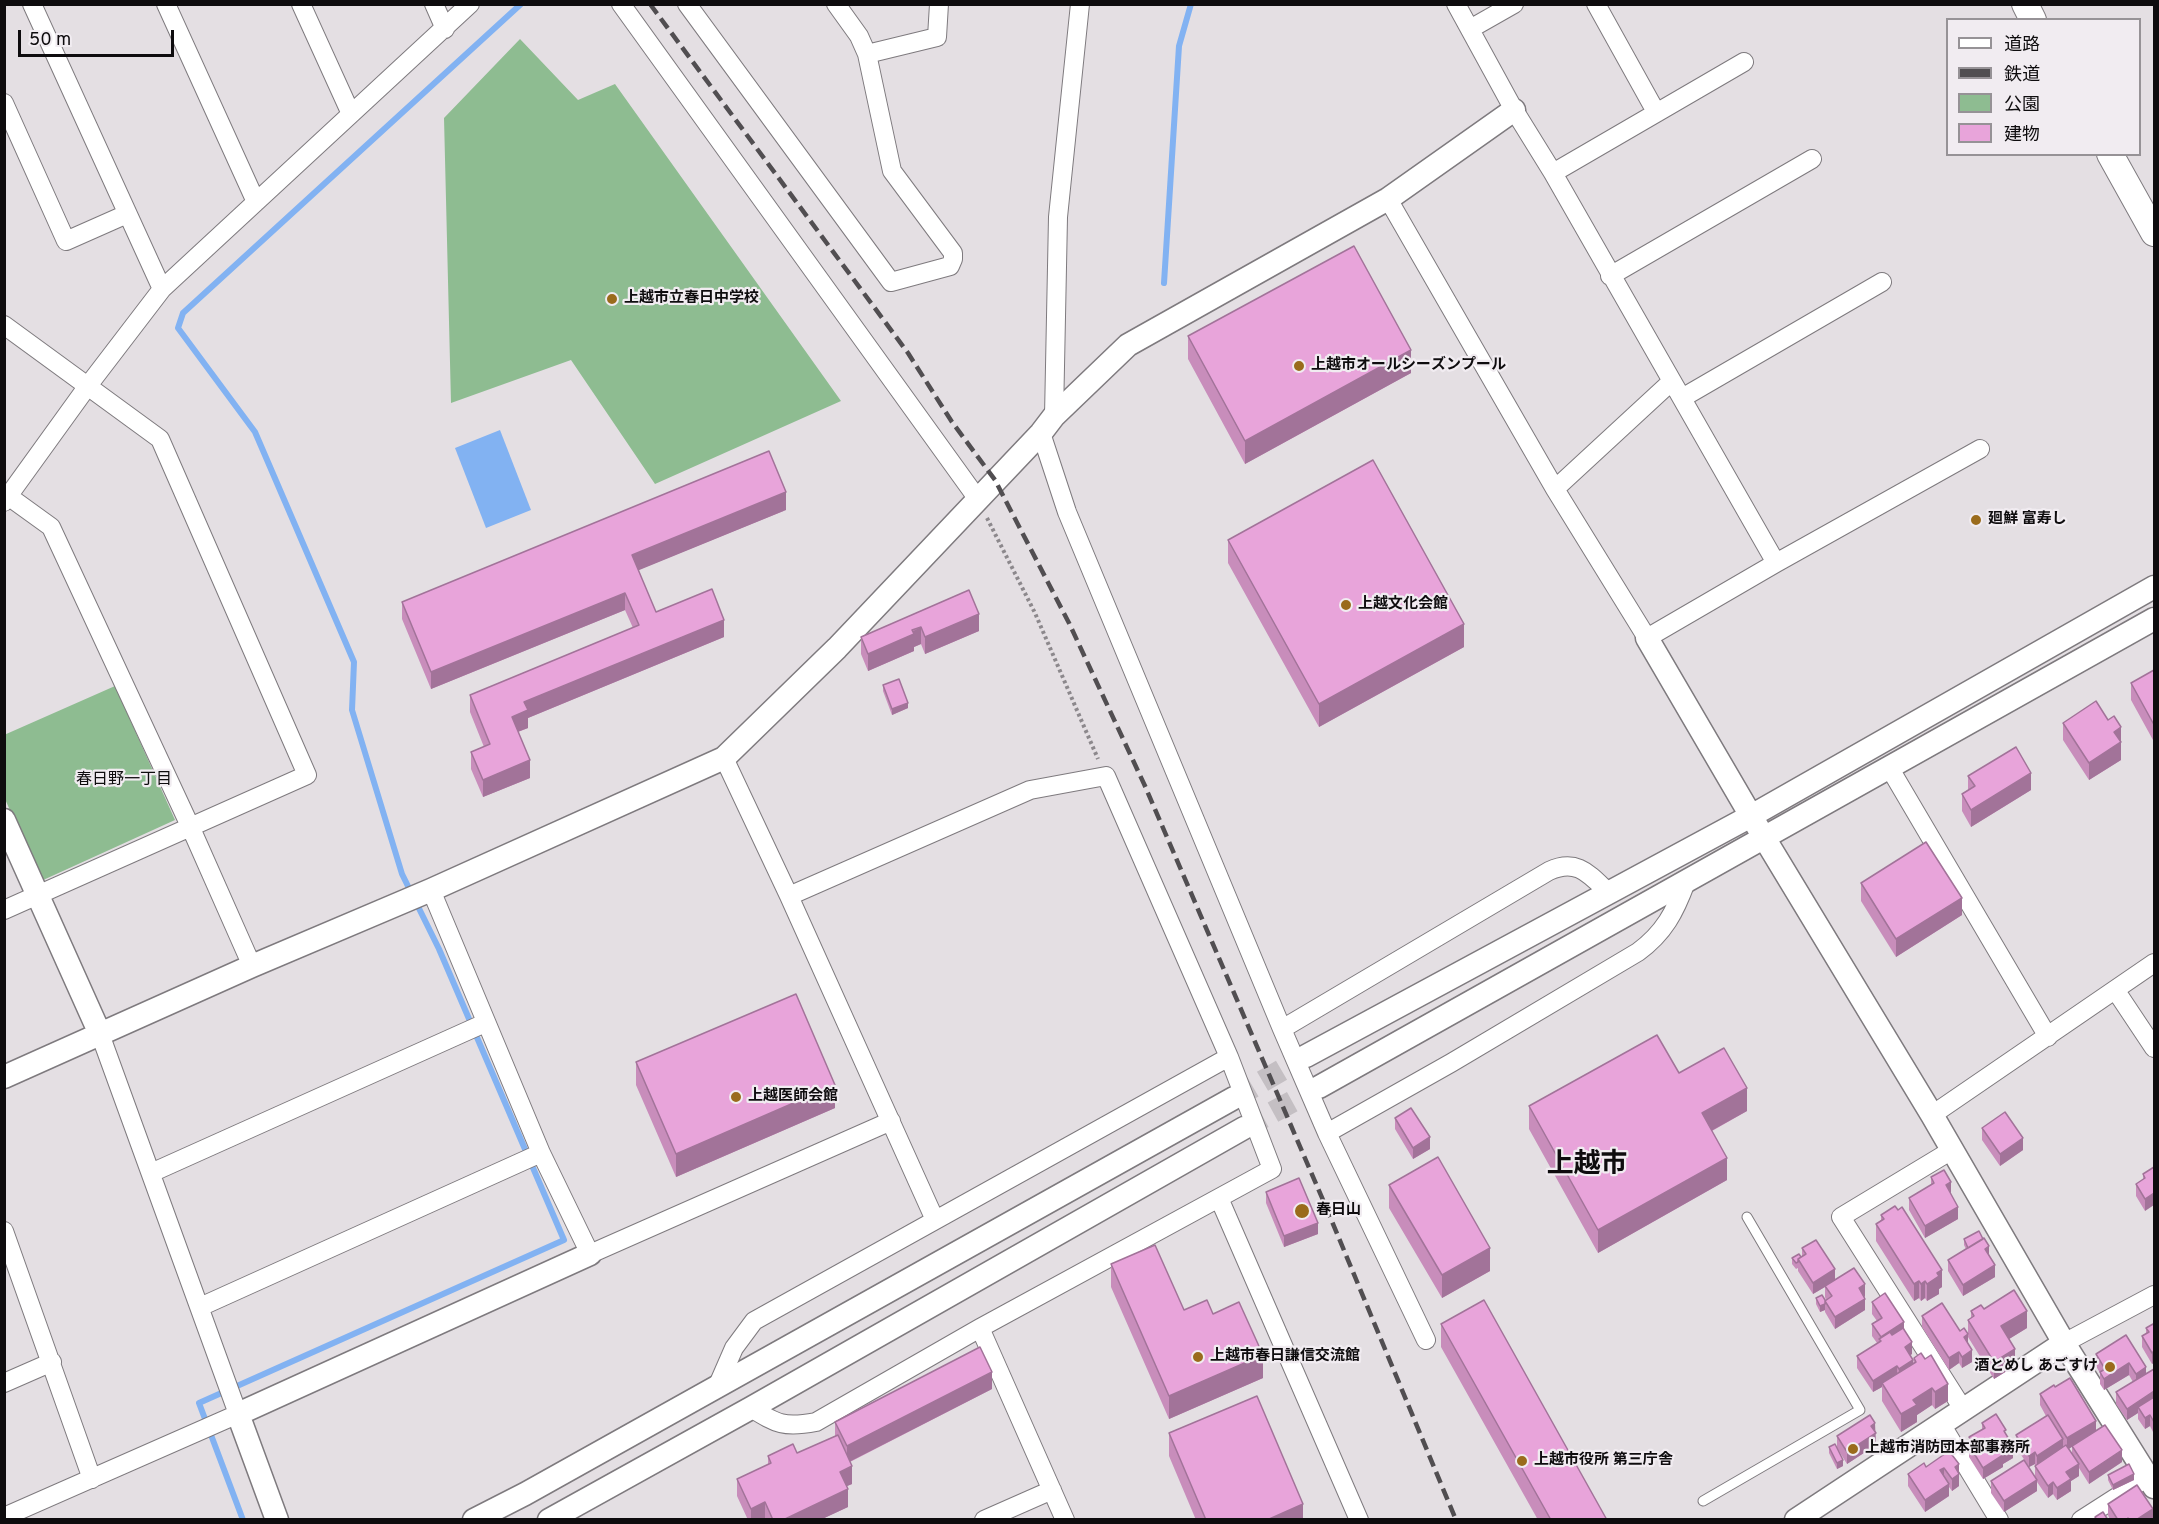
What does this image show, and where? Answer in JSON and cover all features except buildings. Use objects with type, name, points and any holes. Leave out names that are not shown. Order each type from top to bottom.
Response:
[{"type":"main road","points":[[2025,4],[2033,18]]},
{"type":"main road","points":[[2111,156],[2154,233]]},
{"type":"street","points":[[32,4],[162,289]]},
{"type":"street","points":[[166,4],[256,202]]},
{"type":"street","points":[[301,4],[351,114]]},
{"type":"street","points":[[434,4],[445,29]]},
{"type":"street","points":[[252,966],[190,826],[51,527],[6,497],[162,289],[470,4]]},
{"type":"street","points":[[621,4],[977,498]]},
{"type":"street","points":[[687,4],[891,282],[950,266],[953,259],[952,253],[892,171],[867,54],[859,36],[836,4]]},
{"type":"street","points":[[867,54],[937,37],[939,4]]},
{"type":"street","points":[[1080,4],[1058,217],[1047,425],[1067,512],[1327,1133],[1426,1340]]},
{"type":"street","points":[[1456,4],[1514,111],[1776,563]]},
{"type":"street","points":[[1470,29],[1514,4]]},
{"type":"street","points":[[1596,4],[1656,112]]},
{"type":"street","points":[[1552,173],[1744,62]]},
{"type":"street","points":[[4,103],[66,240],[127,214]]},
{"type":"street","points":[[4,1077],[252,966],[431,890],[724,758],[837,648],[1047,425],[1128,345],[1388,199],[1514,111]]},
{"type":"street","points":[[1610,276],[1812,159]]},
{"type":"street","points":[[1388,199],[1555,489],[1647,638],[1751,816],[1932,1115],[2064,1343],[2151,1482],[2081,1520]]},
{"type":"street","points":[[1682,398],[1882,282]]},
{"type":"street","points":[[4,325],[160,439],[307,775],[4,910]]},
{"type":"street","points":[[1555,489],[1672,381]]},
{"type":"street","points":[[1647,638],[1980,449]]},
{"type":"street","points":[[1306,1056],[1751,816],[2154,587]]},
{"type":"street","points":[[1319,1087],[2154,619]]},
{"type":"street","points":[[724,758],[935,1220]]},
{"type":"street","points":[[1889,767],[2048,1036]]},
{"type":"street","points":[[751,1408],[775,1423],[794,1426],[816,1422],[980,1328],[1272,1168],[1229,1057],[1106,776],[1029,790],[789,896]]},
{"type":"street","points":[[4,820],[100,1034],[277,1520]]},
{"type":"street","points":[[1282,1029],[1562,865],[1574,866],[1586,872],[1609,893]]},
{"type":"street","points":[[1327,1133],[1451,1063],[1638,952],[1654,940],[1676,909],[1686,882]]},
{"type":"street","points":[[431,890],[541,1153],[590,1254]]},
{"type":"street","points":[[1932,1115],[2154,963]]},
{"type":"street","points":[[2116,991],[2154,1048]]},
{"type":"street","points":[[151,1173],[485,1023]]},
{"type":"street","points":[[717,1387],[734,1348],[754,1321],[1229,1057]]},
{"type":"street","points":[[474,1520],[525,1494],[1234,1098]]},
{"type":"street","points":[[4,1517],[891,1121]]},
{"type":"street","points":[[549,1520],[1244,1128]]},
{"type":"street","points":[[1952,1150],[1841,1217],[1964,1409]]},
{"type":"street","points":[[200,1307],[541,1153]]},
{"type":"street","points":[[1219,1198],[1359,1520]]},
{"type":"street","points":[[5,1234],[92,1479]]},
{"type":"street","points":[[1796,1520],[2064,1343],[2154,1295]]},
{"type":"street","points":[[980,1328],[1065,1520]]},
{"type":"street","points":[[4,1383],[52,1362]]},
{"type":"street","points":[[1941,1424],[1999,1520]]},
{"type":"street","points":[[984,1520],[1052,1490]]},
{"type":"lane","points":[[1703,1501],[1860,1410],[1747,1217]]},
{"type":"path","points":[[977,498],[1035,613],[1106,776]]},
{"type":"green space","points":[[520,39],[578,100],[615,84],[841,401],[655,484],[571,360],[451,403],[444,118]]},
{"type":"green space","points":[[115,686],[175,820],[41,881],[5,799],[4,735]]},
{"type":"water","points":[[500,430],[531,510],[486,528],[455,448]]},
{"type":"waterway","points":[[243,1520],[199,1403],[564,1240],[439,949],[402,874],[352,710],[354,662],[255,432],[178,328],[183,313],[521,4]]},
{"type":"waterway","points":[[1164,283],[1179,46],[1191,4]]},
{"type":"tunnel","points":[[1234,1098],[1306,1056]]},
{"type":"tunnel","points":[[1244,1128],[1319,1087]]},
{"type":"railway","points":[[650,4],[908,353],[952,422],[995,480],[1069,623],[1145,786],[1326,1207],[1456,1520]]},
{"type":"place","name":"上越市立春日中学校","points":[[612,299]]},
{"type":"place","name":"上越市オールシーズンプール","points":[[1299,366]]},
{"type":"place","name":"廻鮮 富寿し","points":[[1976,520]]},
{"type":"place","name":"上越文化会館","points":[[1346,605]]},
{"type":"place","name":"上越医師会館","points":[[736,1097]]},
{"type":"place","name":"春日山","points":[[1302,1211]]},
{"type":"place","name":"上越市春日謙信交流館","points":[[1198,1357]]},
{"type":"place","name":"酒とめし あごすけ","points":[[2110,1367]]},
{"type":"place","name":"上越市消防団本部事務所","points":[[1853,1449]]},
{"type":"place","name":"上越市役所 第三庁舎","points":[[1522,1461]]},
{"type":"district","name":"春日野一丁目","points":[[124,781]]},
{"type":"district","name":"上越市","points":[[1587,1167]]}]
